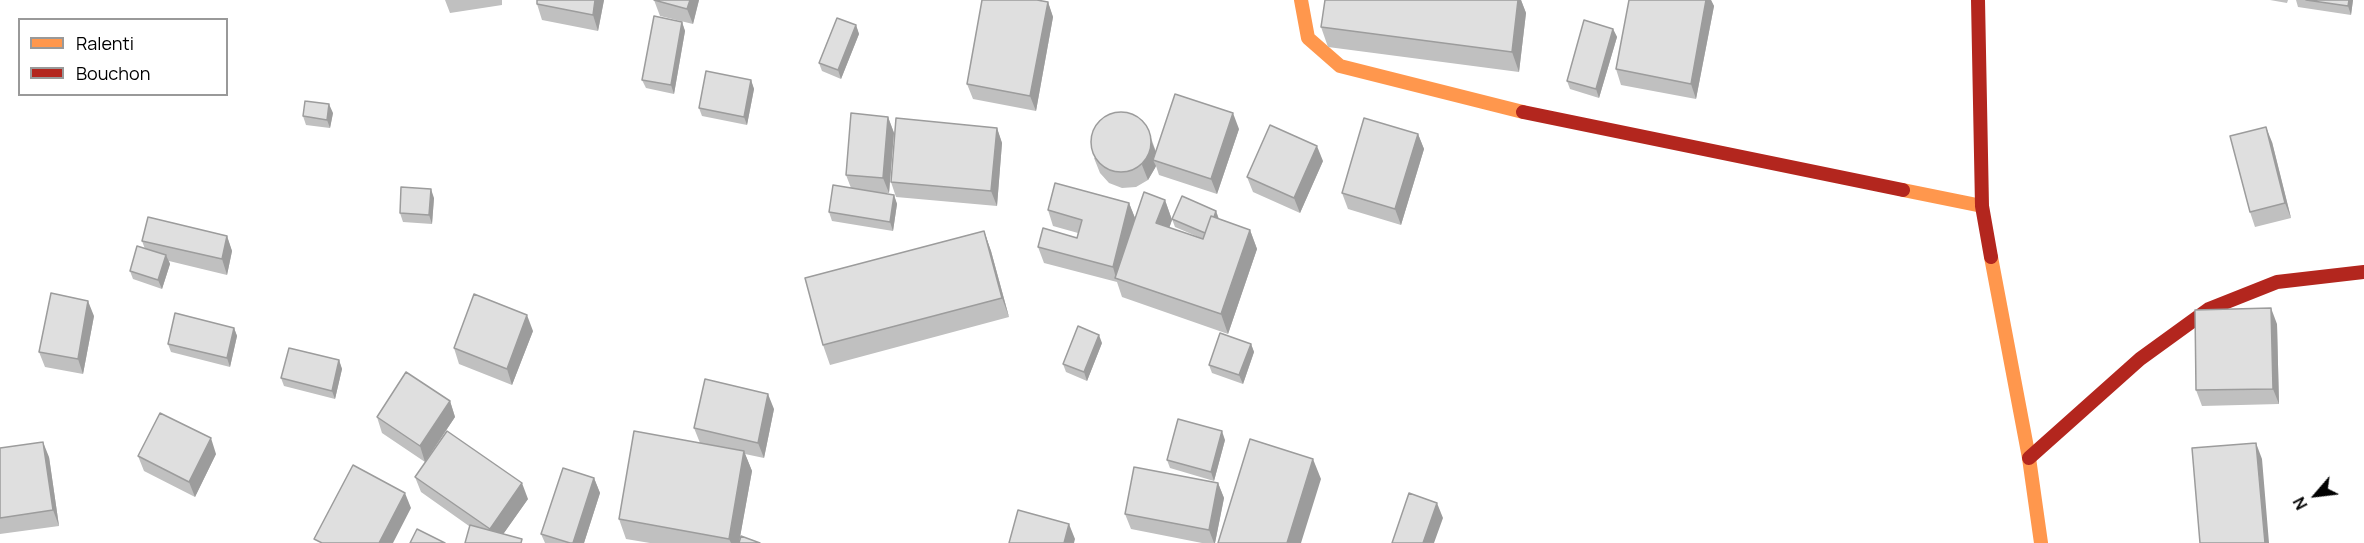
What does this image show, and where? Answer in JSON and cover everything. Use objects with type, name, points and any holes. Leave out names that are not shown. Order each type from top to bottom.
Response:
[{"type":"street","points":[[1301,0],[1308,38],[1340,66],[1513,110],[1982,206]]},
{"type":"street","points":[[1978,0],[1982,206],[2029,458],[2041,543]]},
{"type":"street","points":[[2029,458],[2140,359],[2209,309],[2277,282],[2364,272]]},
{"type":"building","points":[[537,0],[595,0],[593,15],[537,4]]},
{"type":"building","points":[[654,0],[690,0],[687,9]]},
{"type":"building","points":[[982,0],[1048,2],[1030,96],[967,84]]},
{"type":"building","points":[[1325,0],[1518,0],[1512,52],[1321,27]]},
{"type":"building","points":[[1629,0],[1706,0],[1691,84],[1616,69]]},
{"type":"building","points":[[2306,0],[2349,0],[2348,6]]},
{"type":"building","points":[[654,16],[682,22],[671,85],[642,80]]},
{"type":"building","points":[[837,18],[856,25],[838,70],[819,63]]},
{"type":"building","points":[[1584,20],[1613,29],[1596,89],[1567,81]]},
{"type":"building","points":[[706,71],[751,80],[744,117],[699,108]]},
{"type":"building","points":[[1175,94],[1233,113],[1211,179],[1153,160]]},
{"type":"building","points":[[305,101],[329,104],[327,120],[303,116]]},
{"type":"building","points":[[1115,112],[1127,112],[1138,117],[1146,125],[1151,142],[1149,154],[1138,167],[1127,172],[1115,172],[1104,167],[1096,159],[1091,148],[1091,136],[1096,125],[1104,117]]},
{"type":"building","points":[[851,113],[888,117],[883,178],[846,175]]},
{"type":"building","points":[[896,118],[997,128],[991,191],[891,182]]},
{"type":"building","points":[[1364,118],[1418,134],[1395,209],[1342,193]]},
{"type":"building","points":[[1270,125],[1317,146],[1294,198],[1247,177]]},
{"type":"building","points":[[2266,127],[2285,203],[2250,212],[2230,136]]},
{"type":"building","points":[[1055,183],[1129,203],[1113,267],[1038,247],[1043,228],[1077,238],[1082,220],[1048,210]]},
{"type":"building","points":[[833,185],[894,195],[890,222],[829,212]]},
{"type":"building","points":[[401,187],[431,189],[429,215],[400,213]]},
{"type":"building","points":[[1144,192],[1165,200],[1156,223],[1203,239],[1211,216],[1250,230],[1221,314],[1115,278]]},
{"type":"building","points":[[1182,196],[1216,211],[1214,217],[1211,216],[1205,233],[1172,219]]},
{"type":"building","points":[[148,217],[227,236],[222,259],[142,241]]},
{"type":"building","points":[[984,231],[1002,298],[823,345],[805,278]]},
{"type":"building","points":[[137,246],[166,255],[158,280],[130,271]]},
{"type":"building","points":[[51,293],[88,301],[78,359],[39,352]]},
{"type":"building","points":[[474,294],[527,315],[507,369],[454,348]]},
{"type":"building","points":[[2271,308],[2273,389],[2196,390],[2195,310]]},
{"type":"building","points":[[175,313],[234,328],[227,358],[168,344]]},
{"type":"building","points":[[1078,326],[1099,335],[1084,372],[1063,364]]},
{"type":"building","points":[[1220,333],[1251,344],[1239,375],[1209,365]]},
{"type":"building","points":[[289,348],[339,360],[332,391],[281,378]]},
{"type":"building","points":[[406,372],[450,401],[420,446],[377,417]]},
{"type":"building","points":[[705,379],[768,394],[758,443],[694,428]]},
{"type":"building","points":[[160,413],[211,438],[189,482],[138,456]]},
{"type":"building","points":[[1178,419],[1222,431],[1211,472],[1167,460]]},
{"type":"building","points":[[447,431],[522,483],[490,529],[415,477]]},
{"type":"building","points":[[634,431],[744,451],[729,539],[619,519]]},
{"type":"building","points":[[1250,439],[1313,459],[1287,543],[1218,543]]},
{"type":"building","points":[[43,442],[53,510],[0,518],[0,448]]},
{"type":"building","points":[[2256,443],[2265,543],[2200,543],[2192,448]]},
{"type":"building","points":[[353,465],[405,493],[379,543],[322,543],[314,539]]},
{"type":"building","points":[[1134,467],[1218,483],[1209,530],[1125,514]]},
{"type":"building","points":[[563,468],[594,478],[573,543],[541,534]]},
{"type":"building","points":[[1409,493],[1437,503],[1423,543],[1392,543]]},
{"type":"building","points":[[1018,510],[1069,524],[1064,543],[1009,543]]},
{"type":"building","points":[[470,525],[522,539],[521,543],[465,543]]},
{"type":"building","points":[[417,529],[445,543],[410,543]]},
{"type":"building","points":[[741,536],[760,543],[739,543]]},
{"type":"traffic: slow","points":[[1301,0],[1308,38],[1340,66],[1523,112]]},
{"type":"traffic: slow","points":[[1903,190],[1982,206]]},
{"type":"traffic: slow","points":[[1991,257],[2029,458],[2041,543]]},
{"type":"traffic: jam","points":[[1978,0],[1982,206],[1991,257]]},
{"type":"traffic: jam","points":[[1523,112],[1903,190]]},
{"type":"traffic: jam","points":[[2029,458],[2140,359],[2209,309],[2277,282],[2364,272]]}]
